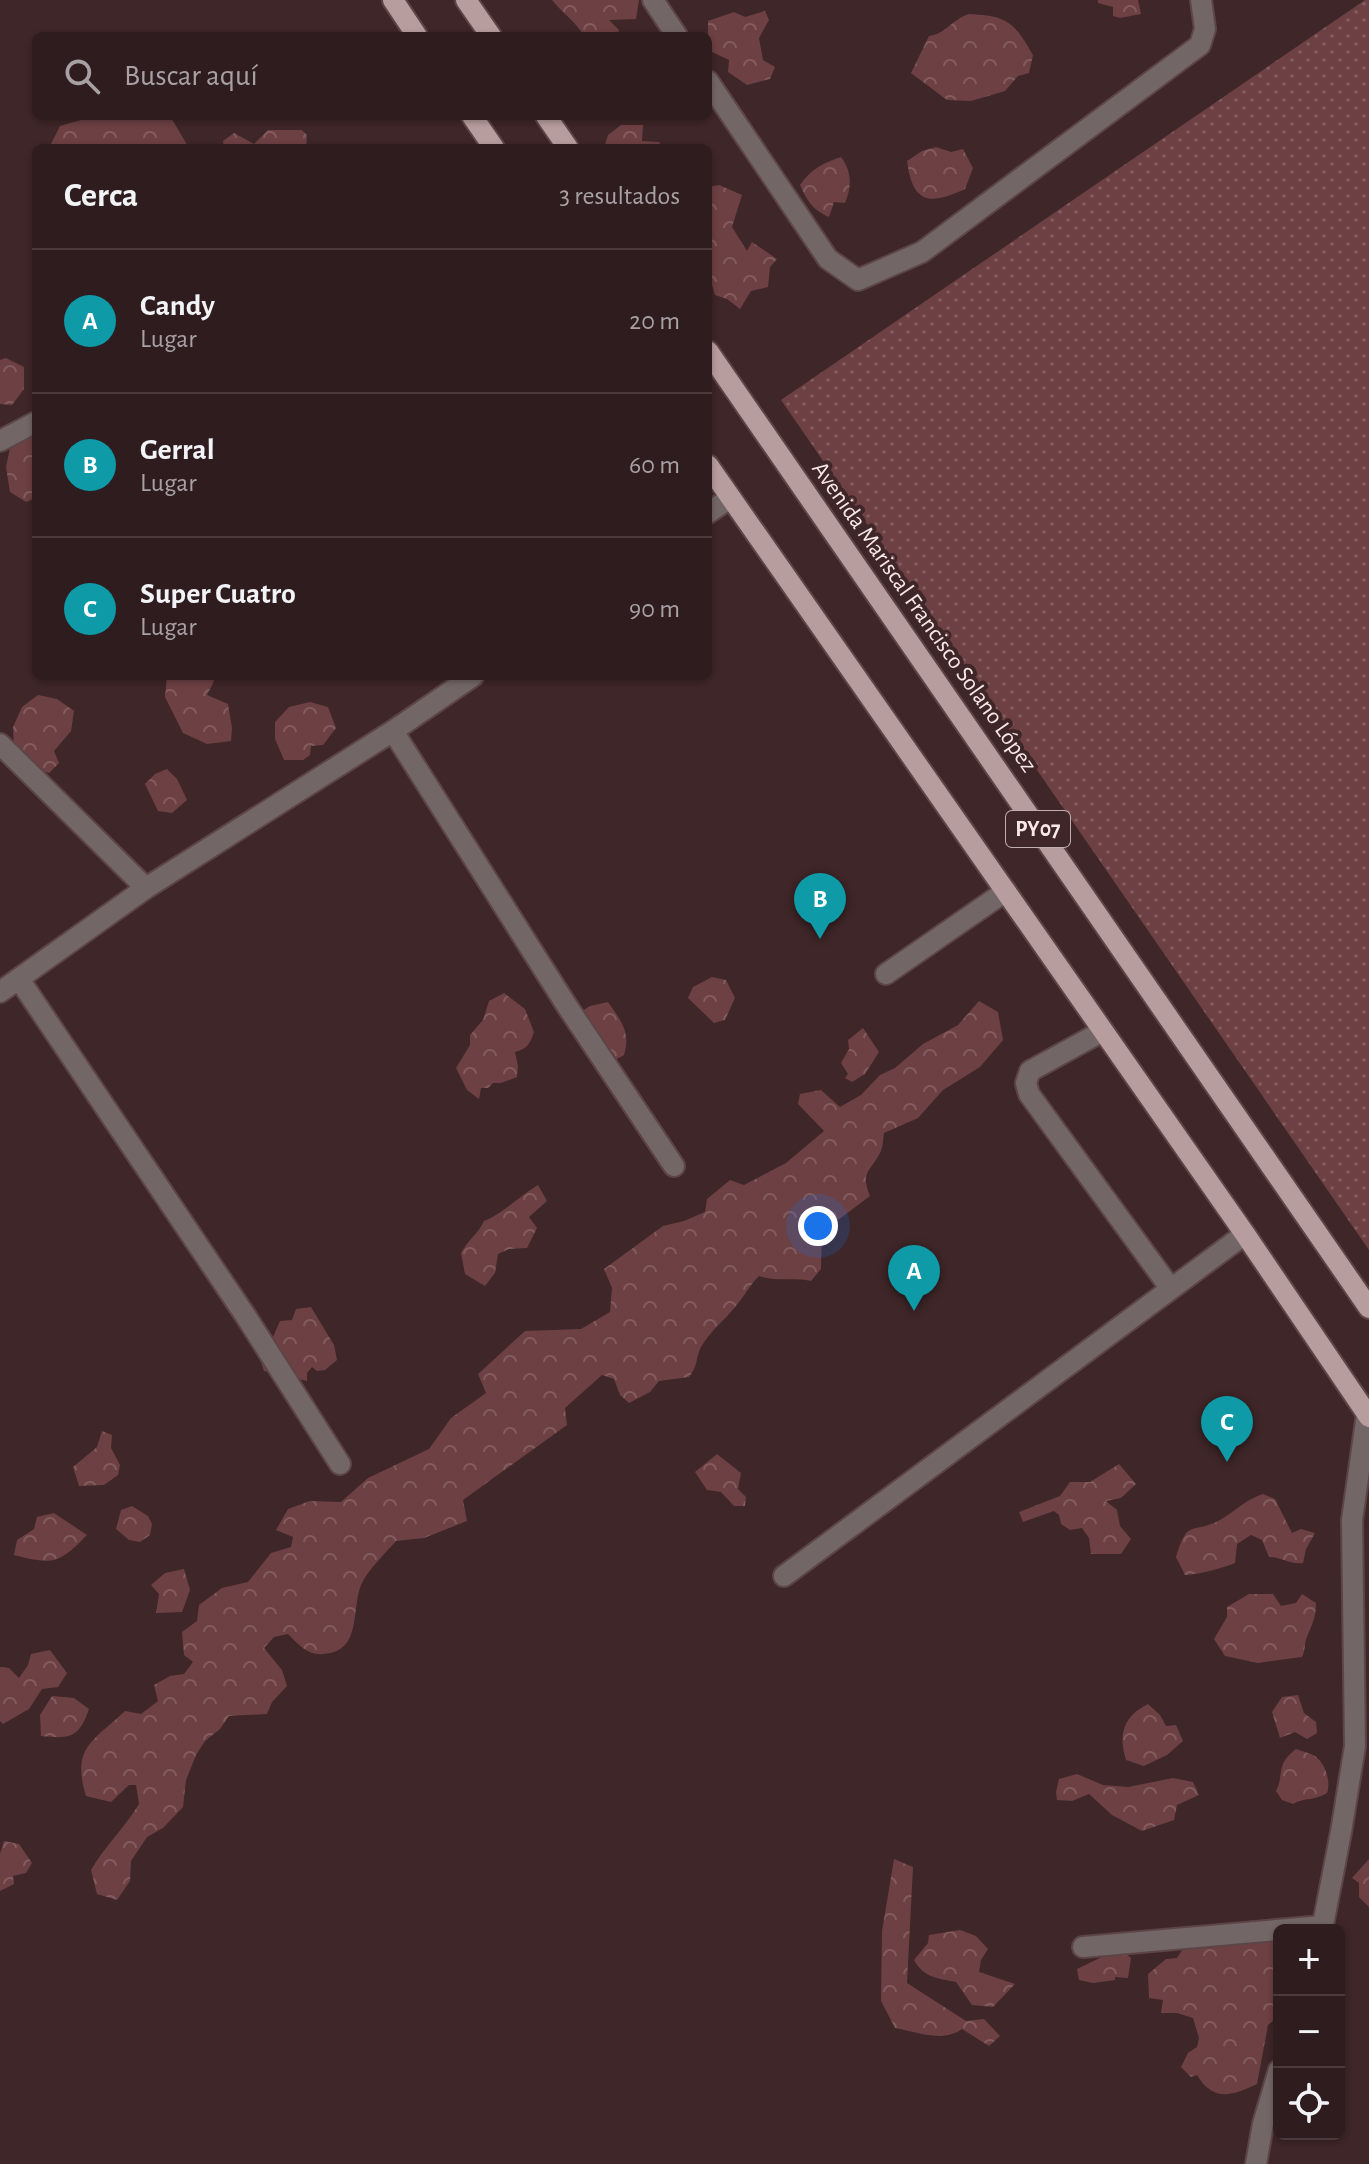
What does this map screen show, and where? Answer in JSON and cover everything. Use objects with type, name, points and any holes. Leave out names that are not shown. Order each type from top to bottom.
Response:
[{"type":"main road","points":[[393,0],[414,32]]},
{"type":"main road","points":[[466,0],[488,32]]},
{"type":"main road","points":[[475,120],[491,144]]},
{"type":"main road","points":[[549,120],[565,144]]},
{"type":"main road","name":"Avenida Mariscal Francisco Solano López","points":[[712,357],[1369,1308]]},
{"type":"main road","name":"PY07","points":[[712,471],[1245,1234],[1368,1416]]},
{"type":"street","points":[[653,0],[674,32]]},
{"type":"street","points":[[712,87],[828,259],[858,280],[922,252],[1200,45],[1205,29],[1201,0]]},
{"type":"street","points":[[0,441],[32,424]]},
{"type":"street","points":[[712,510],[730,498]]},
{"type":"street","points":[[0,992],[146,888],[393,731],[467,680]]},
{"type":"street","points":[[393,731],[567,1006],[674,1166]]},
{"type":"street","points":[[0,744],[146,888]]},
{"type":"street","points":[[886,974],[1006,891]]},
{"type":"street","points":[[19,979],[245,1315],[340,1464]]},
{"type":"street","points":[[1103,1031],[1030,1071],[1026,1083],[1029,1094],[1171,1289]]},
{"type":"street","points":[[784,1576],[1245,1234]]},
{"type":"street","points":[[1324,1924],[1355,1746],[1352,1520],[1368,1416]]},
{"type":"street","points":[[1083,1947],[1273,1932]]},
{"type":"street","points":[[1256,2164],[1273,2090]]},
{"type":"green space","points":[[552,0],[639,0],[636,19],[609,20],[618,32],[581,32]]},
{"type":"green space","points":[[1098,0],[1138,0],[1141,14],[1120,18],[1113,16],[1113,7],[1098,3]]},
{"type":"green space","points":[[1369,0],[1369,1250],[781,400]]},
{"type":"green space","points":[[765,11],[769,20],[759,38],[763,60],[775,67],[770,79],[747,85],[728,72],[729,60],[712,52],[712,32],[708,32],[708,21],[734,12],[745,17]]},
{"type":"green space","points":[[969,14],[1001,19],[1015,28],[1033,55],[1029,73],[1018,76],[1005,91],[971,101],[947,100],[911,73],[929,36],[940,33]]},
{"type":"green space","points":[[81,120],[172,120],[187,144],[51,144],[60,126]]},
{"type":"green space","points":[[621,125],[643,125],[642,141],[660,144],[605,144],[608,135]]},
{"type":"green space","points":[[268,130],[302,130],[307,135],[306,144],[254,144]]},
{"type":"green space","points":[[234,133],[254,144],[223,144]]},
{"type":"green space","points":[[936,147],[951,152],[963,149],[973,168],[965,189],[942,198],[925,198],[914,186],[907,161],[922,151]]},
{"type":"green space","points":[[841,157],[849,174],[849,191],[845,203],[834,202],[829,217],[811,204],[800,185],[818,167]]},
{"type":"green space","points":[[719,185],[742,195],[732,227],[747,251],[752,242],[777,259],[770,267],[768,287],[751,291],[740,309],[715,295],[712,285],[712,186]]},
{"type":"green space","points":[[6,358],[24,367],[24,389],[12,405],[0,404],[0,360]]},
{"type":"green space","points":[[32,432],[32,500],[26,502],[10,492],[6,467],[13,434]]},
{"type":"green space","points":[[167,680],[213,680],[207,695],[228,704],[231,741],[207,744],[183,733],[165,697]]},
{"type":"green space","points":[[38,695],[57,699],[74,711],[71,731],[54,751],[59,763],[49,773],[30,766],[14,747],[13,727],[22,707]]},
{"type":"green space","points":[[310,702],[328,707],[336,728],[323,745],[311,746],[310,755],[303,760],[284,760],[275,739],[275,722],[289,707]]},
{"type":"green space","points":[[167,769],[177,779],[187,800],[172,813],[158,811],[145,784],[155,774]]},
{"type":"green space","points":[[712,977],[726,980],[735,998],[725,1020],[714,1023],[688,998],[693,987]]},
{"type":"green space","points":[[504,993],[525,1009],[534,1032],[528,1045],[515,1052],[517,1077],[481,1088],[479,1099],[467,1090],[456,1068],[470,1045],[470,1035],[483,1020],[489,1001]]},
{"type":"green space","points":[[979,1001],[998,1012],[1003,1040],[980,1067],[943,1090],[918,1118],[884,1133],[881,1151],[866,1177],[870,1196],[822,1232],[821,1269],[811,1281],[759,1276],[705,1341],[689,1377],[659,1381],[650,1392],[629,1403],[620,1395],[614,1379],[602,1375],[565,1408],[567,1425],[463,1500],[467,1521],[424,1538],[396,1541],[372,1567],[361,1585],[353,1628],[344,1646],[324,1654],[313,1653],[288,1634],[274,1637],[264,1648],[282,1670],[287,1686],[272,1702],[267,1714],[229,1716],[220,1729],[205,1741],[186,1780],[183,1807],[163,1828],[147,1837],[131,1861],[130,1881],[117,1900],[97,1894],[91,1870],[139,1804],[136,1785],[129,1785],[111,1802],[86,1796],[81,1767],[83,1756],[95,1738],[125,1711],[141,1714],[158,1701],[154,1685],[170,1676],[184,1674],[193,1662],[184,1655],[182,1632],[197,1621],[199,1605],[222,1588],[248,1582],[271,1553],[291,1547],[293,1537],[276,1530],[288,1509],[310,1501],[341,1502],[368,1478],[429,1449],[451,1418],[486,1393],[478,1374],[525,1331],[581,1329],[610,1312],[612,1288],[604,1269],[663,1226],[705,1212],[707,1199],[730,1180],[744,1185],[786,1163],[824,1131],[798,1104],[800,1094],[821,1090],[840,1107],[861,1095],[880,1075],[895,1068],[923,1044],[958,1025]]},
{"type":"green space","points":[[608,1002],[621,1021],[626,1040],[624,1055],[615,1060],[579,1013],[590,1006]]},
{"type":"green space","points":[[863,1028],[879,1052],[865,1074],[852,1082],[845,1078],[848,1074],[841,1063],[849,1049],[848,1040]]},
{"type":"green space","points":[[538,1185],[547,1201],[529,1217],[537,1228],[527,1248],[509,1249],[498,1254],[495,1273],[485,1286],[465,1274],[461,1253],[484,1221]]},
{"type":"green space","points":[[311,1307],[334,1345],[337,1360],[325,1370],[317,1371],[312,1367],[307,1373],[307,1381],[264,1371],[256,1347],[273,1337],[280,1321],[292,1320],[296,1309]]},
{"type":"green space","points":[[102,1431],[112,1435],[111,1448],[120,1465],[118,1475],[104,1485],[79,1486],[73,1467],[97,1447]]},
{"type":"green space","points":[[717,1454],[741,1473],[738,1489],[746,1497],[745,1506],[734,1506],[721,1492],[707,1490],[695,1472]]},
{"type":"green space","points":[[1119,1464],[1136,1484],[1121,1498],[1106,1501],[1117,1510],[1120,1526],[1131,1539],[1121,1554],[1091,1554],[1089,1538],[1082,1528],[1070,1530],[1061,1524],[1059,1515],[1054,1511],[1023,1522],[1019,1512],[1060,1496],[1070,1482],[1090,1482]]},
{"type":"green space","points":[[1263,1494],[1275,1499],[1292,1533],[1301,1529],[1315,1533],[1306,1549],[1303,1563],[1269,1557],[1262,1540],[1251,1535],[1237,1544],[1235,1563],[1185,1575],[1176,1557],[1184,1536],[1192,1529],[1220,1520]]},
{"type":"green space","points":[[132,1506],[148,1516],[152,1524],[150,1535],[140,1542],[129,1540],[116,1529],[121,1510]]},
{"type":"green space","points":[[54,1513],[87,1535],[55,1560],[14,1555],[17,1540],[34,1529],[37,1517]]},
{"type":"green space","points":[[184,1569],[190,1590],[182,1612],[156,1613],[159,1594],[151,1585],[165,1573]]},
{"type":"green space","points":[[1249,1594],[1273,1594],[1281,1606],[1296,1603],[1302,1594],[1316,1603],[1302,1657],[1258,1663],[1225,1656],[1214,1639],[1227,1617],[1227,1607]]},
{"type":"green space","points":[[50,1650],[67,1673],[58,1687],[42,1689],[29,1709],[3,1724],[0,1721],[0,1667],[9,1668],[19,1678],[31,1654]]},
{"type":"green space","points":[[1298,1695],[1304,1713],[1316,1722],[1317,1733],[1307,1739],[1295,1732],[1280,1738],[1272,1712],[1282,1697]]},
{"type":"green space","points":[[52,1696],[74,1698],[89,1709],[77,1731],[59,1737],[41,1736],[40,1715]]},
{"type":"green space","points":[[1148,1704],[1166,1726],[1176,1725],[1183,1741],[1167,1755],[1144,1766],[1126,1760],[1123,1734],[1133,1714]]},
{"type":"green space","points":[[1296,1749],[1319,1759],[1327,1773],[1328,1784],[1327,1793],[1293,1804],[1282,1800],[1276,1791],[1285,1760]]},
{"type":"green space","points":[[1077,1774],[1103,1785],[1128,1787],[1173,1778],[1193,1782],[1199,1795],[1177,1805],[1174,1820],[1142,1831],[1112,1815],[1089,1794],[1072,1801],[1057,1800],[1059,1779]]},
{"type":"green space","points":[[4,1841],[19,1844],[32,1863],[26,1873],[13,1876],[14,1884],[0,1891],[0,1854]]},
{"type":"green space","points":[[894,1859],[913,1867],[907,1983],[966,2021],[984,2019],[1000,2036],[989,2046],[962,2029],[938,2036],[895,2028],[881,2001],[882,1931]]},
{"type":"green space","points":[[1369,1859],[1369,1907],[1359,1897],[1359,1883],[1352,1878]]},
{"type":"green space","points":[[1251,1920],[1273,1931],[1273,2021],[1268,2025],[1257,2084],[1224,2094],[1216,2093],[1203,2084],[1197,2075],[1191,2077],[1181,2067],[1188,2053],[1197,2047],[1199,2038],[1193,2018],[1177,2013],[1161,2013],[1163,2000],[1149,1998],[1148,1974],[1166,1959],[1177,1958],[1191,1936],[1232,1937]]},
{"type":"green space","points":[[960,1930],[976,1936],[988,1949],[981,1960],[979,1972],[1015,1984],[993,2007],[972,2005],[956,1982],[927,1974],[914,1960],[928,1943],[929,1935]]},
{"type":"green space","points":[[1123,1951],[1131,1958],[1128,1978],[1115,1977],[1115,1980],[1093,1983],[1079,1980],[1077,1969],[1110,1953]]},
{"type":"place","name":"Gerral","points":[[820,939]]},
{"type":"place","name":"Candy","points":[[914,1311]]},
{"type":"place","name":"Super Cuatro","points":[[1227,1462]]}]
